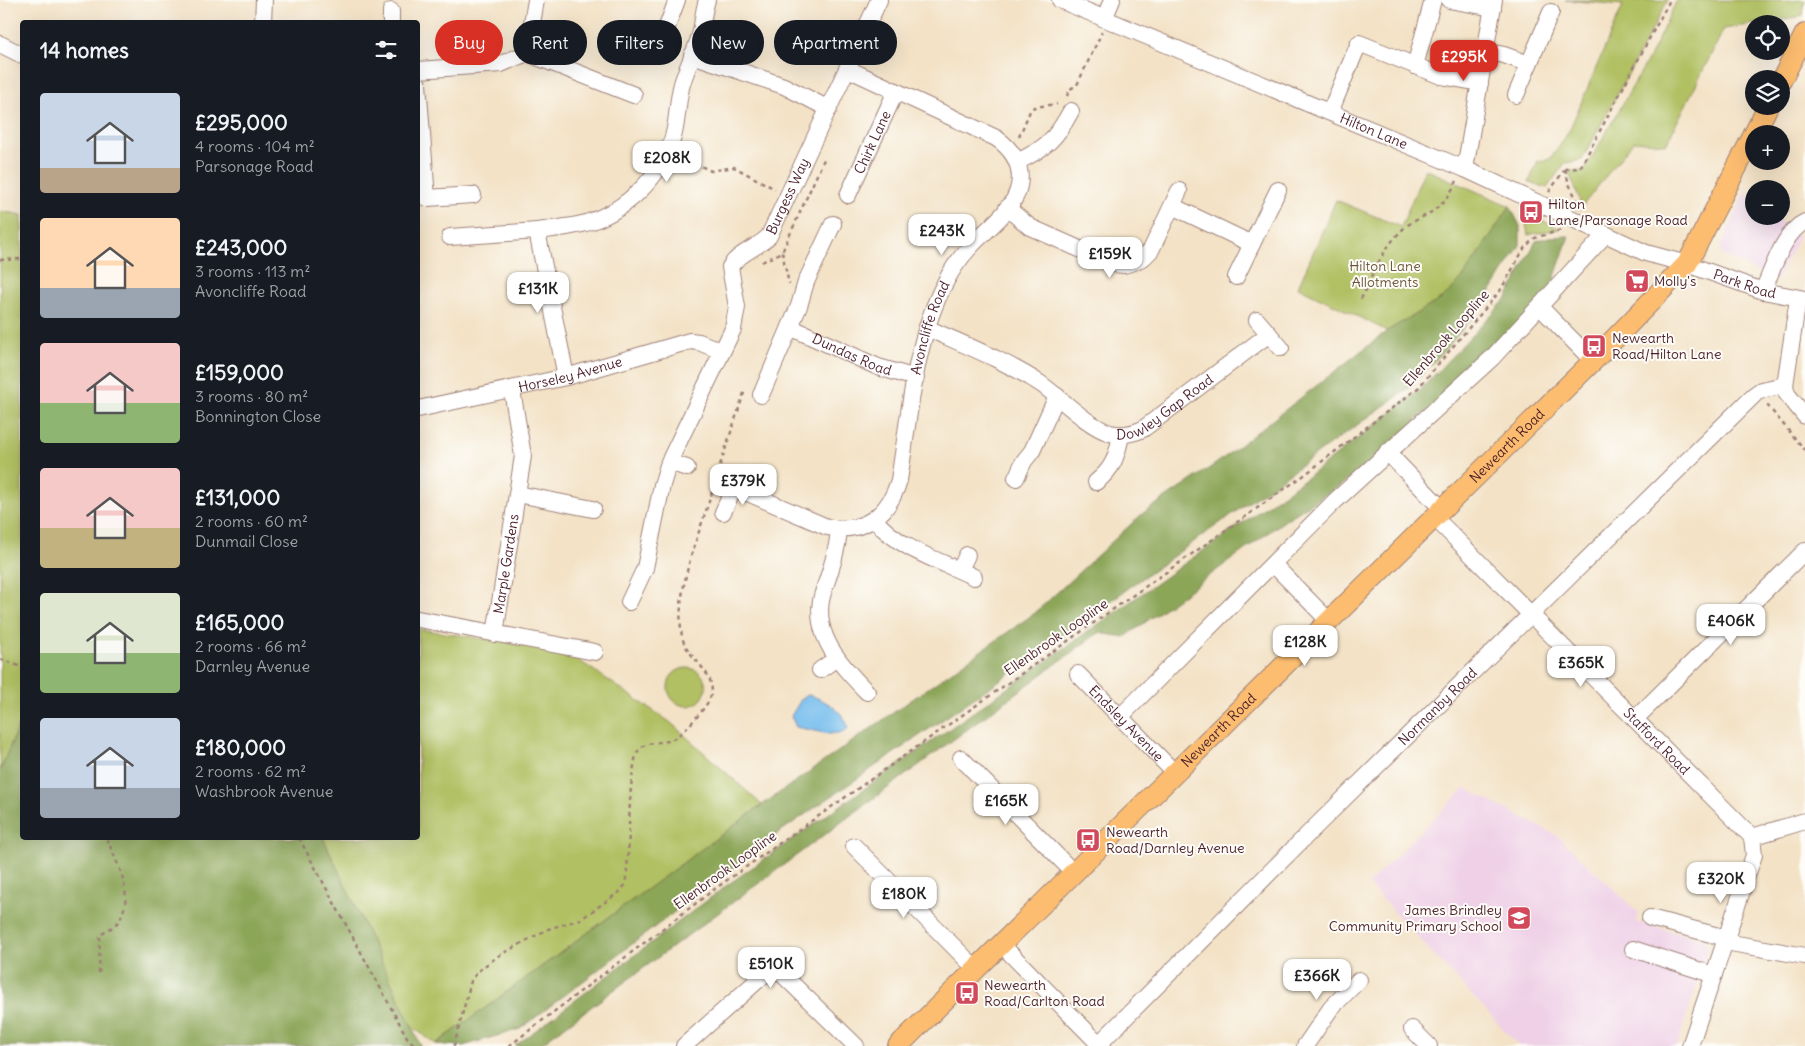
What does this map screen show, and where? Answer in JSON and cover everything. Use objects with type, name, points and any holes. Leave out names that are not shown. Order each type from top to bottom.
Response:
[{"type":"main road","points":[[1787,70],[1805,34]]},
{"type":"main road","name":"Newearth Road","points":[[898,1046],[1328,620],[1593,361],[1687,264],[1745,151]]},
{"type":"street","points":[[263,20],[264,0]]},
{"type":"street","points":[[533,20],[536,0]]},
{"type":"street","points":[[670,20],[677,0]]},
{"type":"street","points":[[702,20],[707,0]]},
{"type":"street","name":"Burgess Way","points":[[629,602],[645,568],[662,485],[670,462],[733,329],[736,312],[730,266],[739,256],[769,236],[879,0]]},
{"type":"street","name":"Hilton Lane","points":[[1060,0],[1465,169],[1541,204],[1572,213],[1605,235],[1646,253],[1687,264]]},
{"type":"street","points":[[1106,19],[1112,0]]},
{"type":"street","points":[[1415,66],[1433,0]]},
{"type":"street","points":[[1449,0],[1493,4],[1465,169]]},
{"type":"street","points":[[1516,95],[1551,12]]},
{"type":"street","points":[[0,44],[20,54]]},
{"type":"street","points":[[1330,112],[1359,44],[1441,76],[1480,83]]},
{"type":"street","points":[[1485,51],[1504,55],[1529,64]]},
{"type":"street","points":[[450,237],[531,231],[587,222],[608,214],[641,189],[666,154],[677,118],[682,84],[692,55]]},
{"type":"street","points":[[420,70],[501,64],[513,59]]},
{"type":"street","points":[[558,65],[634,95]]},
{"type":"street","points":[[723,65],[770,80],[829,109]]},
{"type":"street","points":[[848,69],[996,138],[1014,157],[1035,153],[1058,135],[1071,111]]},
{"type":"street","name":"Chirk Lane","points":[[848,195],[896,91]]},
{"type":"street","points":[[420,141],[422,198],[473,195]]},
{"type":"street","name":"Avoncliffe Road","points":[[875,520],[886,509],[894,495],[899,480],[916,378],[927,328],[938,298],[956,263],[1007,208],[1019,187],[1020,171],[1014,157]]},
{"type":"street","points":[[1236,277],[1278,190]]},
{"type":"street","points":[[1007,208],[1030,227],[1102,260],[1124,264],[1144,257],[1151,250],[1176,199],[1252,244]]},
{"type":"street","points":[[1763,291],[1789,235],[1796,227],[1805,222]]},
{"type":"street","points":[[760,395],[797,311],[806,282],[833,224]]},
{"type":"street","points":[[531,231],[566,377]]},
{"type":"street","points":[[1120,716],[1387,452],[1470,378],[1540,307],[1605,235]]},
{"type":"street","name":"Park Road","points":[[1687,264],[1763,291],[1801,299]]},
{"type":"street","points":[[1801,299],[1785,385],[1792,400],[1805,416]]},
{"type":"street","points":[[1540,307],[1593,361]]},
{"type":"street","points":[[1257,320],[1281,348]]},
{"type":"street","name":"Dowley Gap Road","points":[[927,328],[1018,371],[1057,396],[1095,425],[1108,432],[1121,435],[1132,434],[1143,428],[1269,334]]},
{"type":"street","name":"Dundas Road","points":[[787,333],[878,367],[916,378]]},
{"type":"street","name":"Horseley Avenue","points":[[420,409],[566,377],[690,341],[699,342],[721,352]]},
{"type":"street","name":"Normanby Road","points":[[1100,1045],[1531,615],[1756,394],[1762,390],[1785,385]]},
{"type":"street","name":"Marple Gardens","points":[[502,635],[523,456],[512,390]]},
{"type":"street","points":[[1016,478],[1032,451],[1057,396]]},
{"type":"street","points":[[1096,482],[1108,473],[1113,465],[1121,435]]},
{"type":"street","name":"Stafford Road","points":[[1387,452],[1438,513],[1531,615],[1752,837]]},
{"type":"street","points":[[670,462],[688,468]]},
{"type":"street","points":[[723,512],[721,482],[818,525],[839,530],[856,528],[875,520],[892,537],[967,574],[967,555]]},
{"type":"street","name":"Marple Gardens","points":[[518,494],[593,509]]},
{"type":"street","points":[[839,530],[837,550],[820,611],[823,634],[842,664],[867,692]]},
{"type":"street","points":[[1635,719],[1805,551]]},
{"type":"street","points":[[1273,564],[1328,620]]},
{"type":"street","name":"Marple Gardens","points":[[420,619],[595,652]]},
{"type":"street","points":[[820,670],[842,664]]},
{"type":"street","name":"Endsley Avenue","points":[[1078,674],[1174,772]]},
{"type":"street","points":[[961,758],[1073,872]]},
{"type":"street","points":[[1690,1046],[1754,855],[1752,837],[1805,821]]},
{"type":"street","points":[[854,846],[976,969]]},
{"type":"street","points":[[1650,918],[1726,940],[1805,956]]},
{"type":"street","points":[[1001,944],[1100,1045]]},
{"type":"street","points":[[1633,949],[1714,975]]},
{"type":"street","points":[[684,1046],[767,972],[772,970],[781,973],[856,1046]]},
{"type":"street","points":[[1305,1046],[1331,1008],[1359,980]]},
{"type":"street","points":[[1412,1029],[1424,1045]]},
{"type":"path","points":[[1565,168],[1580,168],[1670,0]]},
{"type":"path","points":[[1014,157],[1030,111],[1034,107],[1058,104],[1064,100],[1070,89],[1077,85],[1106,19]]},
{"type":"path","points":[[666,154],[682,156],[697,166],[711,171],[734,167],[746,175],[789,195]]},
{"type":"path","points":[[1541,204],[1565,168]]},
{"type":"path","points":[[1565,168],[1569,184],[1578,200],[1572,213]]},
{"type":"path","points":[[1361,298],[1380,259],[1392,241],[1419,217],[1442,204],[1465,169]]},
{"type":"path","name":"Ellenbrook Loopline","points":[[509,1046],[716,888],[1303,476],[1418,388],[1500,291],[1525,247],[1534,238],[1563,230],[1572,213]]},
{"type":"path","points":[[782,252],[790,288]]},
{"type":"path","points":[[0,260],[20,259]]},
{"type":"path","points":[[454,1046],[471,981],[478,971],[498,956],[548,929],[581,919],[621,891],[625,885],[632,783],[637,753],[642,746],[672,739],[680,734],[706,706],[710,698],[712,688],[710,678],[686,649],[684,643],[681,604],[684,585],[721,482],[748,383]]},
{"type":"path","points":[[1756,394],[1805,450]]},
{"type":"path","points":[[0,660],[20,666]]},
{"type":"path","points":[[99,973],[100,936],[120,920],[126,891],[123,876],[107,840]]},
{"type":"path","points":[[300,840],[408,1038],[416,1046]]},
{"type":"shaded area","points":[[1745,193],[1745,225],[1785,225],[1799,236],[1776,281],[1722,254],[1720,249]]},
{"type":"shaded area","name":"James Brindley Community Primary School","points":[[1465,788],[1556,835],[1639,913],[1636,922],[1703,939],[1708,948],[1677,1046],[1519,1046],[1368,884]]},
{"type":"green space","points":[[1565,0],[1668,0],[1582,160],[1565,163],[1547,188],[1529,182],[1538,161],[1550,159],[1569,131],[1623,5]]},
{"type":"green space","points":[[1677,0],[1805,0],[1803,16],[1790,18],[1790,15],[1745,15],[1745,26],[1724,29],[1666,144],[1634,141],[1579,210],[1576,209],[1580,200],[1568,171],[1584,171],[1649,58]]},
{"type":"green space","name":"Hilton Lane Allotments","points":[[1425,169],[1510,206],[1462,279],[1443,298],[1387,331],[1298,287],[1336,200],[1401,227]]},
{"type":"green space","points":[[1510,206],[1520,226],[1520,245],[1481,307],[1445,350],[1409,388],[993,685],[784,829],[520,1029],[463,1046],[436,1044],[762,805],[1035,613],[1142,514],[1217,463],[1387,331],[1443,298],[1462,279]]},
{"type":"green space","points":[[0,211],[20,215],[20,722],[0,771]]},
{"type":"green space","points":[[1524,212],[1560,229],[1528,235]]},
{"type":"green space","points":[[1569,236],[1546,302],[1355,476],[1287,519],[1125,637],[1098,633],[538,1046],[515,1046],[726,886],[1312,474],[1422,388],[1507,298],[1536,241],[1549,237]]},
{"type":"green space","points":[[420,629],[565,651],[670,722],[762,805],[436,1044],[412,1027],[324,840],[420,840]]},
{"type":"green space","points":[[687,668],[694,669],[700,674],[705,680],[705,694],[700,700],[694,705],[687,706],[680,705],[674,700],[669,694],[668,687],[669,680],[674,674],[680,669]]},
{"type":"green space","points":[[20,722],[20,840],[324,840],[421,1046],[0,1046],[0,771]]},
{"type":"water","points":[[808,695],[821,699],[838,711],[843,716],[848,728],[844,732],[829,734],[796,727],[791,716],[802,698]]},
{"type":"place","name":"Hilton Lane/Parsonage Road","points":[[1531,212]]},
{"type":"place","name":"Molly's","points":[[1637,281]]},
{"type":"place","name":"Newearth Road/Hilton Lane","points":[[1594,346]]},
{"type":"place","name":"Newearth Road/Darnley Avenue","points":[[1088,840]]},
{"type":"place","name":"James Brindley Community Primary School","points":[[1519,918]]},
{"type":"place","name":"Newearth Road/Carlton Road","points":[[967,993]]}]
